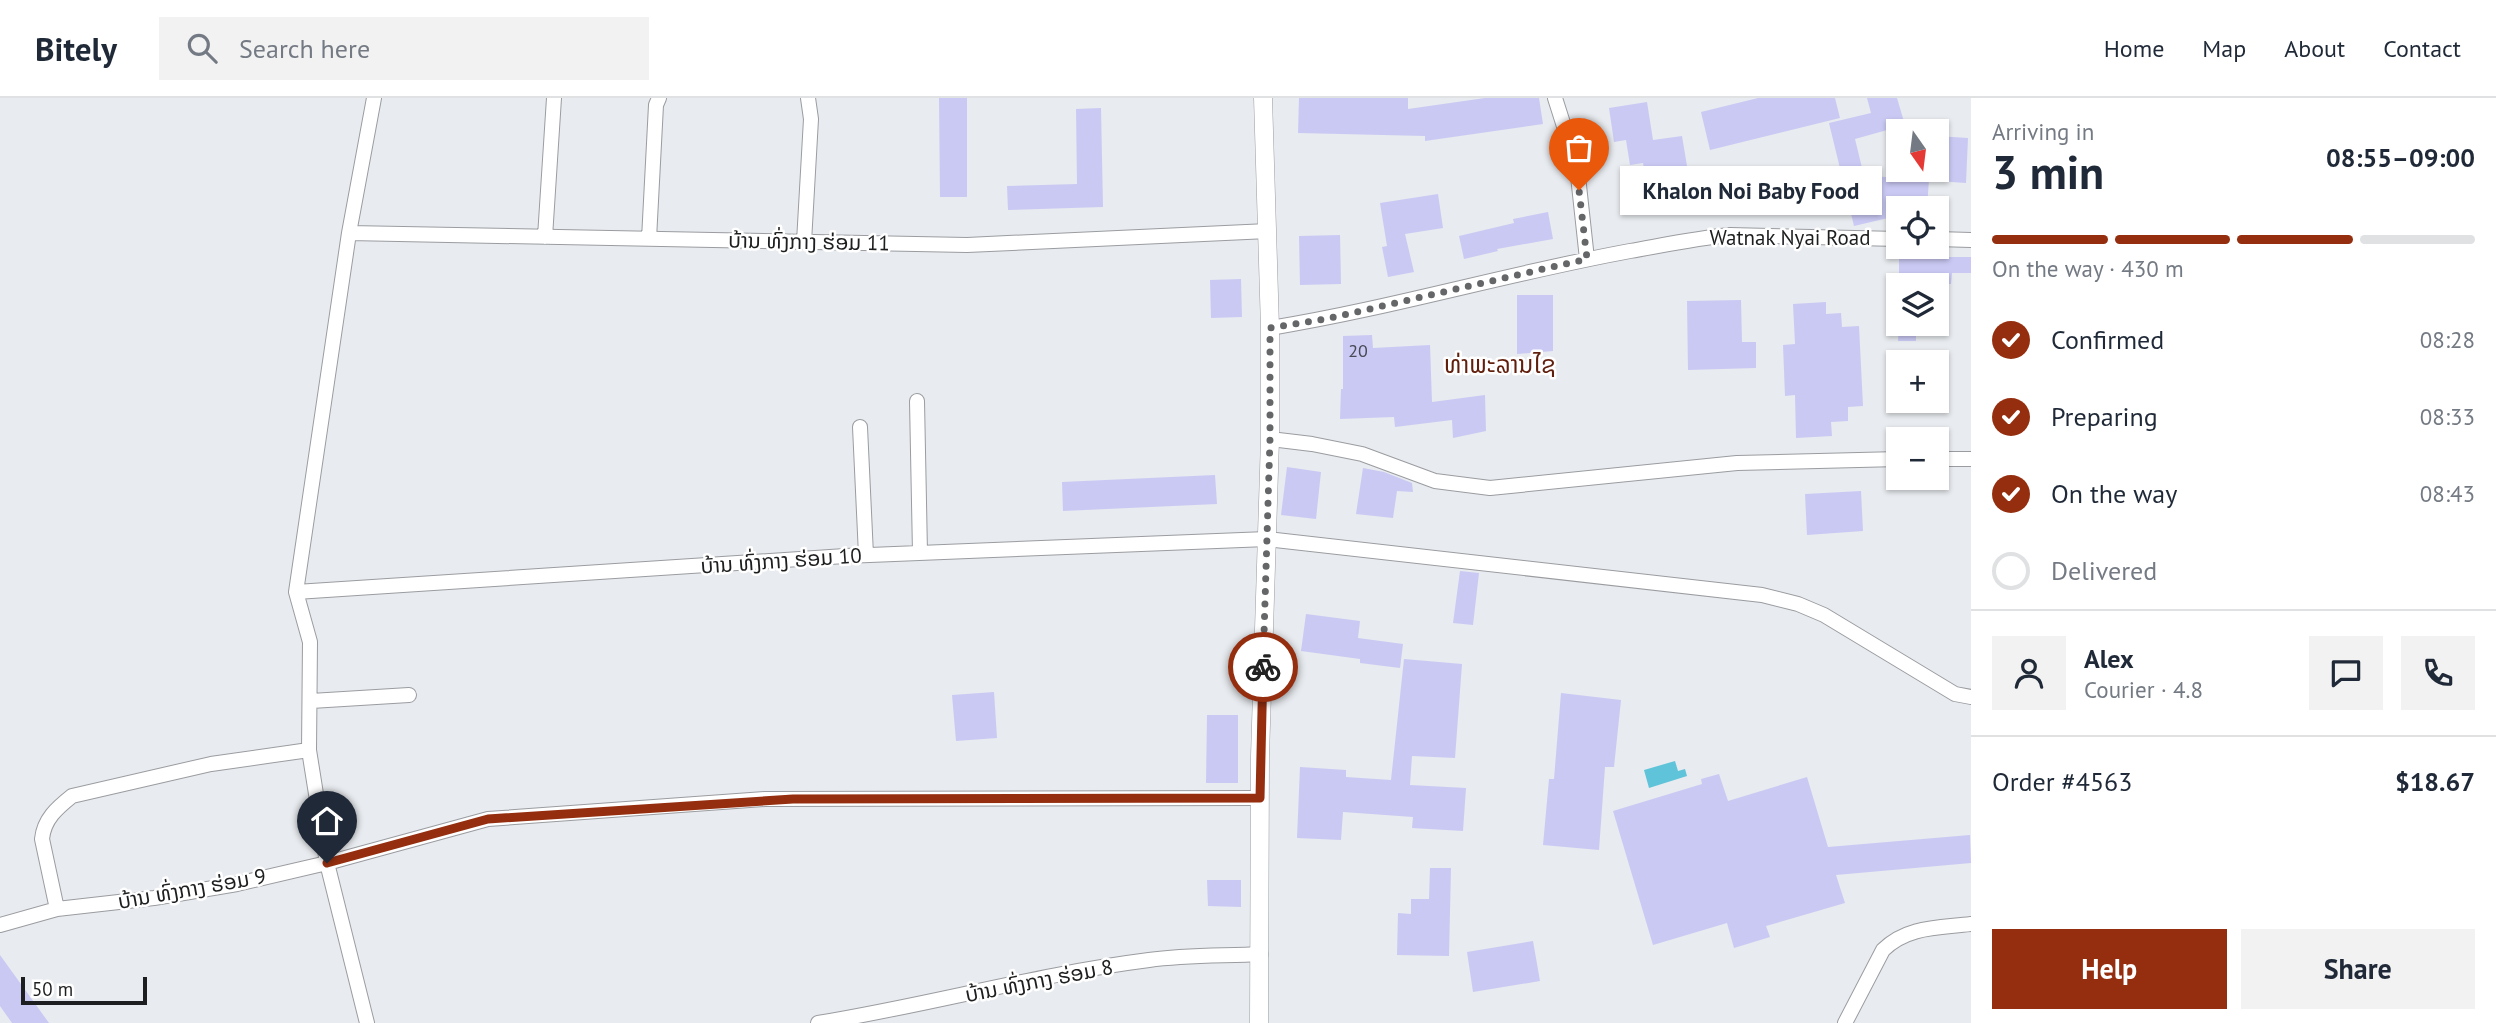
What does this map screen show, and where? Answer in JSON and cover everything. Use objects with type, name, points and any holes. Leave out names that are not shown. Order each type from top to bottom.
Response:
[{"type":"street","points":[[367,1023],[327,863],[309,750],[310,642],[296,592],[349,233],[374,98]]},
{"type":"street","points":[[545,237],[554,98]]},
{"type":"street","points":[[649,239],[656,105],[659,98]]},
{"type":"street","points":[[804,242],[811,119],[808,98]]},
{"type":"street","points":[[1259,1023],[1260,798],[1270,439],[1270,328],[1263,98]]},
{"type":"street","points":[[1555,98],[1577,167],[1587,259]]},
{"type":"street","name":"ບ້ານ ທົ່ງກາງ ຮ່ອມ 11","points":[[349,233],[967,245],[1268,231]]},
{"type":"street","name":"Watnak Nyai Road","points":[[1270,328],[1326,319],[1587,259],[1730,235],[1886,239]]},
{"type":"street","points":[[1949,239],[1971,240]]},
{"type":"street","points":[[917,401],[920,553]]},
{"type":"street","points":[[860,427],[866,555]]},
{"type":"street","points":[[1270,439],[1362,454],[1435,481],[1490,488],[1737,463],[1886,459]]},
{"type":"street","points":[[1949,459],[1971,459]]},
{"type":"street","name":"ບ້ານ ທົ່ງກາງ ຮ່ອມ 10","points":[[296,592],[866,555],[1267,539],[1762,595],[1798,604],[1824,615],[1955,694],[1971,697]]},
{"type":"street","points":[[311,701],[409,695]]},
{"type":"street","points":[[57,909],[42,839],[44,827],[56,809],[72,796],[211,764],[309,750]]},
{"type":"street","name":"ບ້ານ ທົ່ງກາງ ຮ່ອມ 9","points":[[0,925],[57,909],[154,898],[237,884],[327,863],[488,819],[751,800],[1260,798]]},
{"type":"street","points":[[1845,1023],[1883,950],[1891,941],[1913,931],[1971,924]]},
{"type":"street","name":"ບ້ານ ທົ່ງກາງ ຮ່ອມ 8","points":[[818,1023],[881,1013],[1150,959],[1261,954]]},
{"type":"water","points":[[1675,761],[1678,771],[1685,769],[1687,776],[1649,788],[1644,770]]},
{"type":"building","points":[[939,98],[967,98],[967,197],[940,197]]},
{"type":"building","points":[[1299,98],[1408,98],[1408,109],[1485,98],[1539,98],[1543,124],[1425,141],[1425,136],[1298,133]]},
{"type":"building","points":[[1758,98],[1835,98],[1840,118],[1710,150],[1701,112]]},
{"type":"building","points":[[1867,98],[1897,98],[1903,119],[1886,119],[1886,130],[1855,139],[1864,176],[1886,177],[1886,182],[1929,182],[1928,196],[1886,196],[1886,218],[1854,226],[1829,123],[1871,113]]},
{"type":"building","points":[[1647,102],[1653,140],[1682,136],[1687,166],[1669,169],[1672,186],[1648,190],[1643,163],[1630,165],[1626,140],[1614,142],[1609,108]]},
{"type":"building","points":[[1101,108],[1103,207],[1008,210],[1007,186],[1077,184],[1076,109]]},
{"type":"building","points":[[1950,137],[1968,138],[1966,183],[1950,182]]},
{"type":"building","points":[[1438,194],[1443,228],[1405,234],[1414,272],[1388,277],[1382,247],[1387,246],[1380,203]]},
{"type":"building","points":[[1548,212],[1553,239],[1497,249],[1498,251],[1464,259],[1459,236],[1514,223],[1513,219]]},
{"type":"building","points":[[1340,235],[1341,284],[1300,285],[1299,236]]},
{"type":"building","points":[[1971,257],[1971,273],[1952,273],[1951,284],[1949,273],[1899,273],[1899,259]]},
{"type":"building","points":[[1241,279],[1242,317],[1211,318],[1210,280]]},
{"type":"building","points":[[1517,295],[1553,295],[1553,351],[1517,354]]},
{"type":"building","points":[[1741,300],[1742,342],[1756,342],[1756,368],[1688,370],[1687,301]]},
{"type":"building","points":[[1826,302],[1826,314],[1841,313],[1842,327],[1859,326],[1863,406],[1848,407],[1848,421],[1831,422],[1832,436],[1796,438],[1795,395],[1785,396],[1783,345],[1795,344],[1793,304]]},
{"type":"building","points":[[1372,335],[1373,348],[1430,345],[1432,402],[1485,395],[1486,431],[1453,438],[1452,420],[1395,427],[1394,417],[1340,419],[1343,336]]},
{"type":"building","points":[[1898,336],[1916,336],[1916,341],[1898,341]]},
{"type":"building","points":[[1287,467],[1321,472],[1316,519],[1281,515]]},
{"type":"building","points":[[1363,468],[1384,472],[1412,483],[1413,492],[1397,491],[1393,518],[1356,514]]},
{"type":"building","points":[[1215,475],[1217,504],[1063,511],[1062,482]]},
{"type":"building","points":[[1861,491],[1863,531],[1807,535],[1805,494]]},
{"type":"building","points":[[1460,571],[1479,573],[1473,625],[1453,623]]},
{"type":"building","points":[[1306,614],[1360,621],[1358,638],[1403,644],[1400,668],[1360,663],[1360,659],[1301,651]]},
{"type":"building","points":[[1404,659],[1462,664],[1455,758],[1412,756],[1410,785],[1466,788],[1463,831],[1412,828],[1413,817],[1343,812],[1341,840],[1297,838],[1300,767],[1346,770],[1346,777],[1391,780]]},
{"type":"building","points":[[994,692],[997,738],[956,741],[952,695]]},
{"type":"building","points":[[1561,693],[1621,700],[1614,767],[1605,767],[1599,850],[1543,845],[1549,779],[1554,779]]},
{"type":"building","points":[[1207,715],[1238,715],[1238,783],[1206,783]]},
{"type":"building","points":[[1719,774],[1728,801],[1807,777],[1828,847],[1970,835],[1971,863],[1836,875],[1845,903],[1766,926],[1770,937],[1734,948],[1727,923],[1653,945],[1613,811],[1702,784],[1701,779]]},
{"type":"building","points":[[1430,868],[1451,868],[1449,956],[1397,955],[1398,913],[1411,914],[1411,899],[1429,899]]},
{"type":"building","points":[[1207,880],[1241,880],[1241,907],[1208,906]]},
{"type":"building","points":[[1533,941],[1540,981],[1473,992],[1467,952]]},
{"type":"building","points":[[0,955],[49,1023],[12,1023],[0,1006]]},
{"type":"way so far","points":[[1263,667],[1270,439],[1270,328],[1326,319],[1587,259],[1579,190]]},
{"type":"place","name":"Khalon Noi Baby Food","points":[[1579,190]]},
{"type":"district","name":"ທ່າພະລານໄຊ","points":[[1500,365]]},
{"type":"route","points":[[327,863],[488,819],[765,799],[1260,798],[1263,667]]}]
